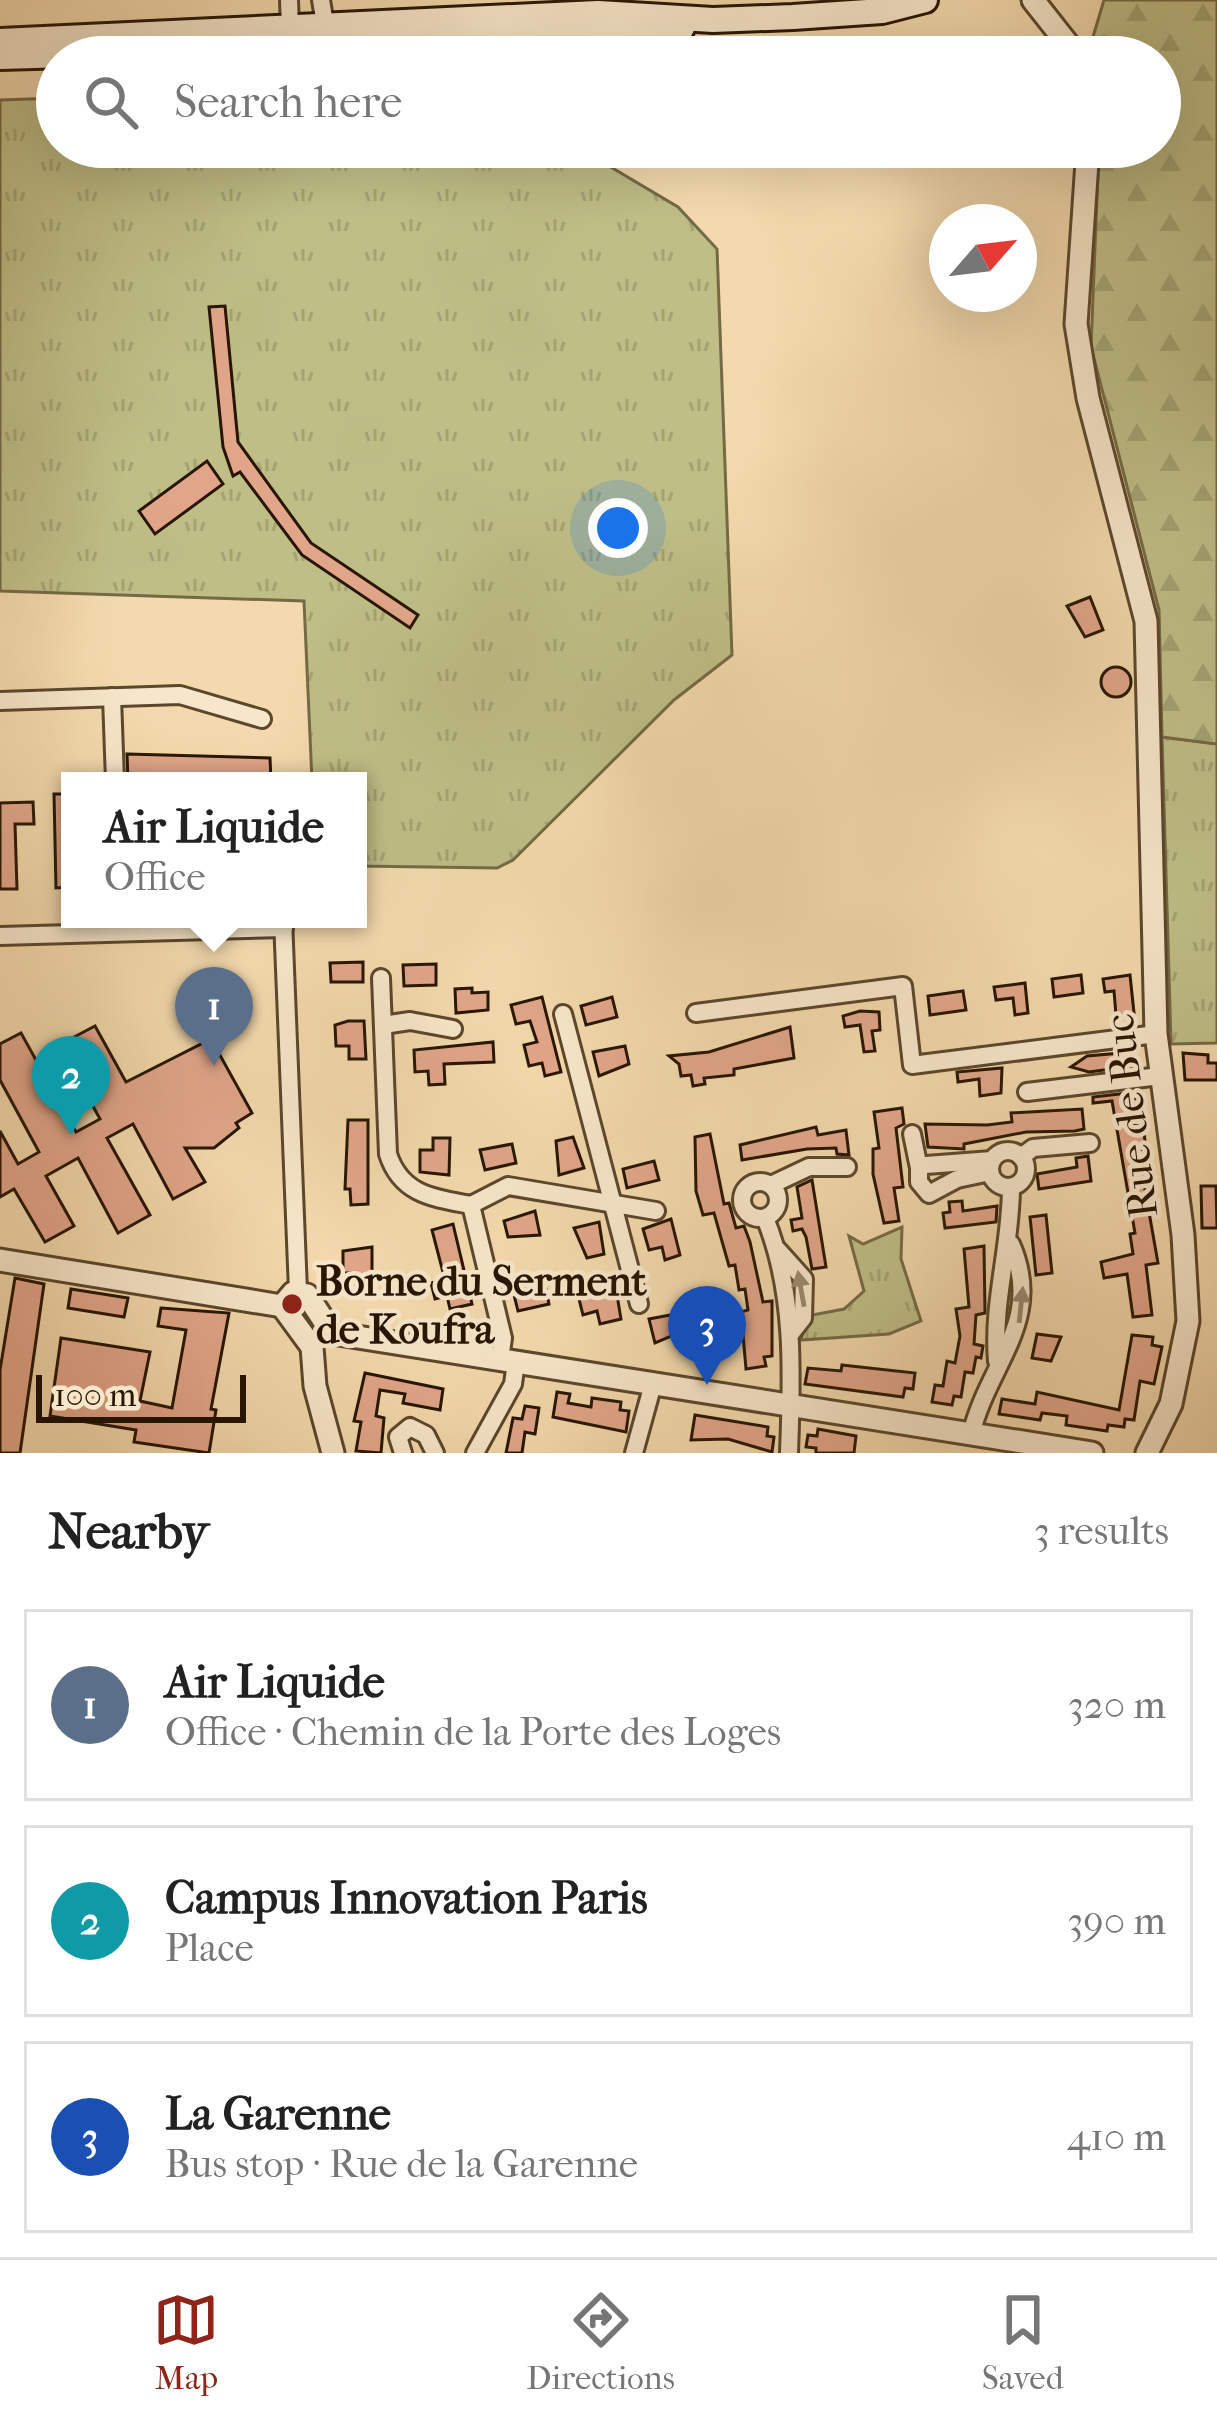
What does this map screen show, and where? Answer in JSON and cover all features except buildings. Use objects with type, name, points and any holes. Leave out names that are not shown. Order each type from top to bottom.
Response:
[{"type":"main road","points":[[137,36],[598,13],[713,20],[882,11],[925,0]]},
{"type":"main road","points":[[2,43],[36,41]]},
{"type":"street","points":[[290,0],[310,27]]},
{"type":"street","points":[[1033,0],[1061,36]]},
{"type":"street","name":"Rue de Buc","points":[[1087,168],[1076,324],[1088,398],[1143,605],[1156,1034],[1183,1235],[1188,1321],[1171,1404],[1148,1453]]},
{"type":"street","points":[[0,701],[179,695],[262,719]]},
{"type":"street","points":[[112,697],[115,772]]},
{"type":"street","points":[[0,936],[96,928]]},
{"type":"street","points":[[283,928],[290,1299],[313,1347],[315,1386],[333,1453]]},
{"type":"street","points":[[381,978],[388,1154],[394,1173],[424,1196],[471,1205],[508,1186],[656,1211]]},
{"type":"street","points":[[696,1013],[903,986],[912,1065],[1156,1034]]},
{"type":"street","points":[[563,1014],[639,1304]]},
{"type":"street","points":[[383,1025],[410,1021],[453,1029]]},
{"type":"street","points":[[1028,1093],[1160,1076]]},
{"type":"street","points":[[912,1134],[922,1193],[991,1166],[1006,1151],[1021,1157]]},
{"type":"street","points":[[1021,1157],[1034,1148],[1090,1143]]},
{"type":"street","points":[[991,1166],[1000,1186],[1011,1187],[1024,1177],[1021,1157]]},
{"type":"street","points":[[919,1168],[991,1166]]},
{"type":"street","points":[[765,1218],[748,1214],[742,1197],[753,1184],[771,1185],[809,1167],[847,1167]]},
{"type":"street","points":[[765,1218],[778,1201],[771,1185]]},
{"type":"street","points":[[971,1435],[997,1361],[1012,1345],[1021,1321],[1024,1288],[1011,1244],[1011,1187]]},
{"type":"street","points":[[471,1205],[514,1384],[475,1453]]},
{"type":"street","points":[[765,1218],[778,1250],[803,1279],[803,1318],[792,1332],[789,1453]]},
{"type":"street","points":[[0,1260],[290,1299],[307,1295],[332,1333]]},
{"type":"street","points":[[313,1347],[332,1333],[1092,1453]]},
{"type":"street","points":[[631,1452],[653,1384]]},
{"type":"street","points":[[403,1453],[398,1437],[410,1427],[426,1435],[435,1453]]},
{"type":"green space","points":[[1104,0],[1217,0],[1217,744],[1162,737],[1159,610],[1091,347],[1098,168],[1181,168],[1181,36],[1093,36]]},
{"type":"green space","points":[[36,99],[36,168],[612,168],[678,207],[717,249],[732,655],[674,700],[513,860],[497,868],[367,866],[367,772],[312,772],[304,601],[0,591],[0,100]]},
{"type":"green space","points":[[1162,737],[1217,744],[1217,1043],[1171,1044]]},
{"type":"green space","points":[[902,1227],[901,1259],[921,1321],[889,1334],[801,1340],[807,1316],[844,1309],[864,1291],[849,1236],[863,1244]]},
{"type":"place","name":"Air Liquide","points":[[214,1066]]},
{"type":"place","name":"Campus Innovation Paris","points":[[71,1135]]},
{"type":"place","name":"Borne du Serment de Koufra","points":[[292,1304]]},
{"type":"place","name":"La Garenne","points":[[707,1385]]}]
